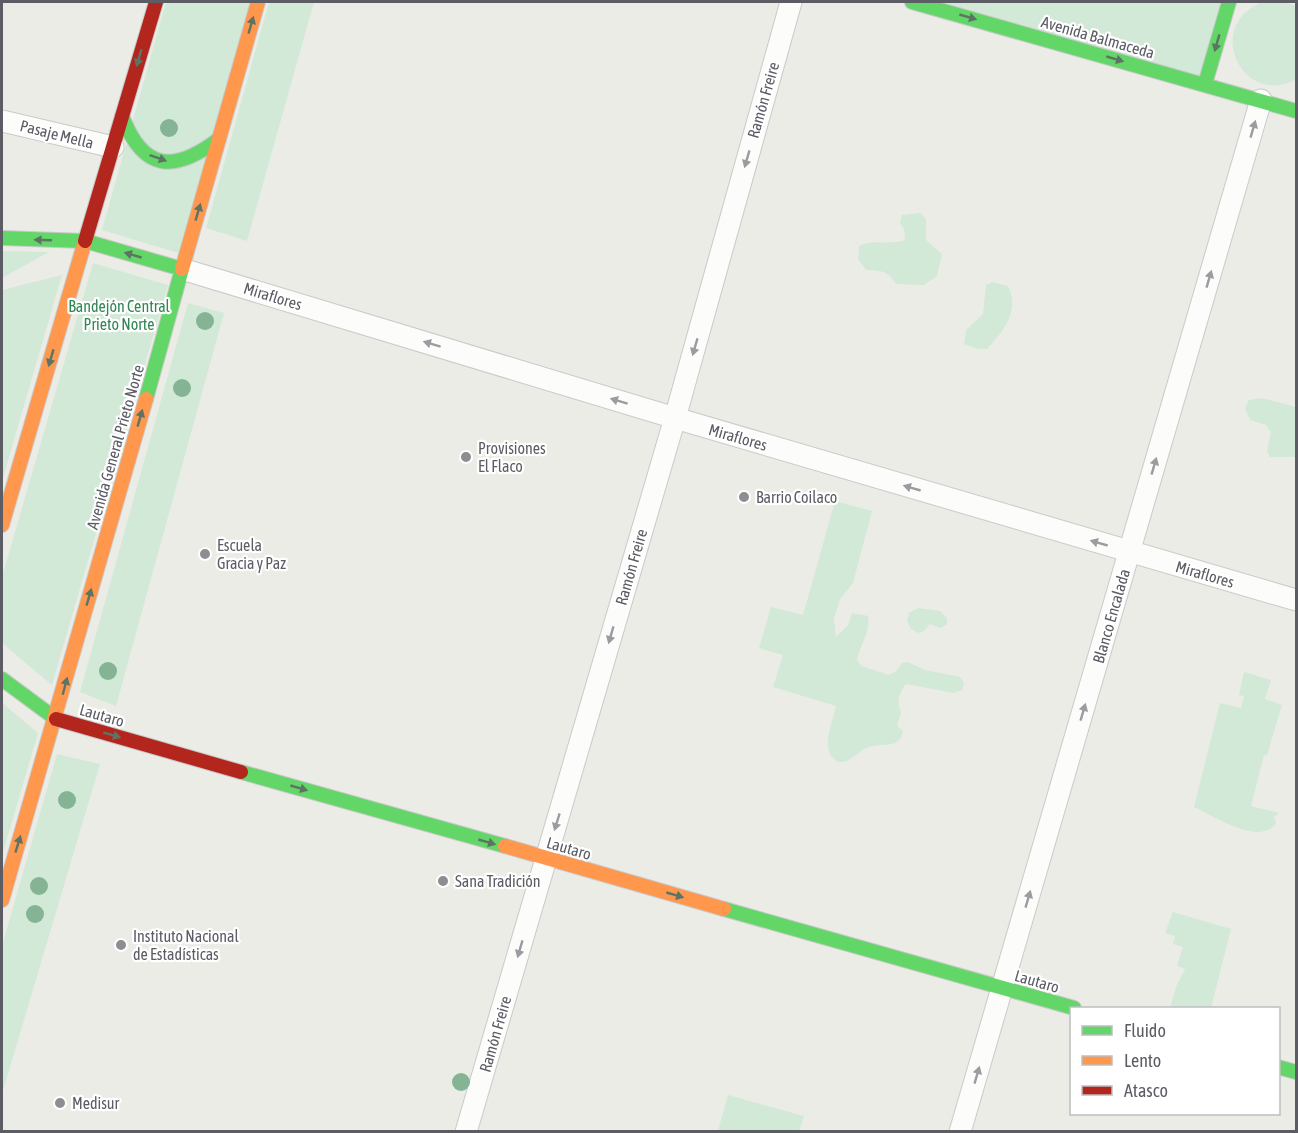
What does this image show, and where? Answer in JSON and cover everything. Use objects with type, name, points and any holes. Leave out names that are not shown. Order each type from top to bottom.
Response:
[{"type":"main road","points":[[2,525],[156,2]]},
{"type":"main road","name":"Avenida General Prieto Norte","points":[[3,891],[56,718],[258,2]]},
{"type":"main road","name":"Avenida Balmaceda","points":[[912,2],[1296,111]]},
{"type":"main road","points":[[1205,84],[1229,2]]},
{"type":"main road","points":[[122,116],[128,136],[142,152],[158,159],[181,161],[197,155],[219,139]]},
{"type":"main road","points":[[2,238],[85,241],[182,269]]},
{"type":"main road","name":"Lautaro","points":[[2,679],[30,703],[56,718],[1070,1007]]},
{"type":"main road","points":[[1280,1068],[1296,1072]]},
{"type":"street","name":"Ramón Freire","points":[[466,1131],[675,418],[791,2]]},
{"type":"street","name":"Blanco Encalada","points":[[960,1131],[1261,100]]},
{"type":"street","name":"Pasaje Mella","points":[[2,121],[113,147]]},
{"type":"street","name":"Miraflores","points":[[182,269],[675,418],[1296,600]]},
{"type":"green space","name":"Bandejón Central Prieto Norte","points":[[166,2],[251,2],[178,253],[102,230]]},
{"type":"green space","points":[[269,2],[314,2],[247,241],[206,228]]},
{"type":"green space","points":[[926,2],[1225,2],[1203,80]]},
{"type":"green space","points":[[1263,2],[1285,2],[1296,6],[1296,79],[1277,85],[1260,83],[1246,74],[1237,60],[1233,44],[1235,28],[1245,13]]},
{"type":"green space","points":[[920,213],[926,219],[926,240],[942,254],[937,276],[924,285],[896,284],[884,272],[866,270],[858,259],[859,246],[905,240],[904,229],[900,223],[902,215]]},
{"type":"green space","points":[[2,251],[49,252],[2,278]]},
{"type":"green space","name":"Bandejón Central Prieto Norte","points":[[93,263],[168,285],[52,685],[2,643],[2,577]]},
{"type":"green space","points":[[62,275],[2,481],[2,290]]},
{"type":"green space","points":[[992,282],[1008,286],[1012,303],[1011,312],[1004,327],[987,349],[978,349],[964,344],[966,330],[983,314],[986,285]]},
{"type":"green space","points":[[188,303],[224,313],[116,706],[80,692]]},
{"type":"green space","points":[[1262,398],[1296,407],[1296,457],[1270,457],[1267,451],[1271,432],[1266,425],[1250,420],[1245,408],[1249,400]]},
{"type":"green space","points":[[835,501],[872,511],[853,583],[840,599],[834,618],[836,637],[848,625],[852,613],[868,616],[867,633],[857,660],[861,666],[889,675],[896,671],[902,663],[908,662],[925,670],[960,677],[964,683],[962,690],[954,693],[906,684],[899,698],[901,712],[897,726],[903,731],[898,741],[869,747],[842,762],[832,757],[828,746],[836,706],[773,687],[783,655],[759,648],[771,607],[803,615]]},
{"type":"green space","points":[[918,608],[940,611],[947,618],[947,624],[940,628],[930,624],[924,631],[918,633],[911,629],[907,621],[909,613]]},
{"type":"green space","points":[[1244,672],[1271,680],[1265,699],[1282,705],[1267,755],[1264,755],[1251,806],[1279,813],[1274,817],[1276,823],[1269,830],[1260,832],[1236,827],[1194,807],[1220,703],[1241,708],[1244,696],[1239,695]]},
{"type":"green space","points":[[2,703],[38,733],[2,856]]},
{"type":"green space","points":[[57,754],[100,764],[2,1094],[2,946]]},
{"type":"green space","points":[[1173,912],[1231,929],[1211,1007],[1170,1007],[1176,987],[1185,969],[1177,966],[1183,947],[1173,944],[1175,936],[1165,933]]},
{"type":"green space","points":[[728,1095],[804,1116],[799,1131],[718,1131]]},
{"type":"traffic: fast","points":[[912,2],[1296,111]]},
{"type":"traffic: fast","points":[[1205,84],[1229,2]]},
{"type":"traffic: fast","points":[[122,116],[140,148],[151,157],[162,161],[175,161],[188,157],[219,139]]},
{"type":"traffic: fast","points":[[2,238],[85,241],[182,269],[146,399]]},
{"type":"traffic: fast","points":[[2,679],[56,719]]},
{"type":"traffic: fast","points":[[241,772],[505,846]]},
{"type":"traffic: fast","points":[[724,909],[1070,1007]]},
{"type":"traffic: fast","points":[[1280,1068],[1296,1072]]},
{"type":"traffic: slow","points":[[182,269],[258,2]]},
{"type":"traffic: slow","points":[[2,525],[85,241]]},
{"type":"traffic: slow","points":[[2,900],[146,399]]},
{"type":"traffic: slow","points":[[505,846],[724,909]]},
{"type":"traffic: jam","points":[[85,241],[156,2]]},
{"type":"traffic: jam","points":[[56,719],[241,772]]},
{"type":"place","name":"Provisiones El Flaco","points":[[466,457]]},
{"type":"place","name":"Barrio Coilaco","points":[[744,497]]},
{"type":"place","name":"Escuela Gracia y Paz","points":[[205,554]]},
{"type":"place","name":"Sana Tradición","points":[[443,881]]},
{"type":"place","name":"Instituto Nacional de Estadísticas","points":[[121,945]]},
{"type":"place","name":"Medisur","points":[[60,1103]]}]
